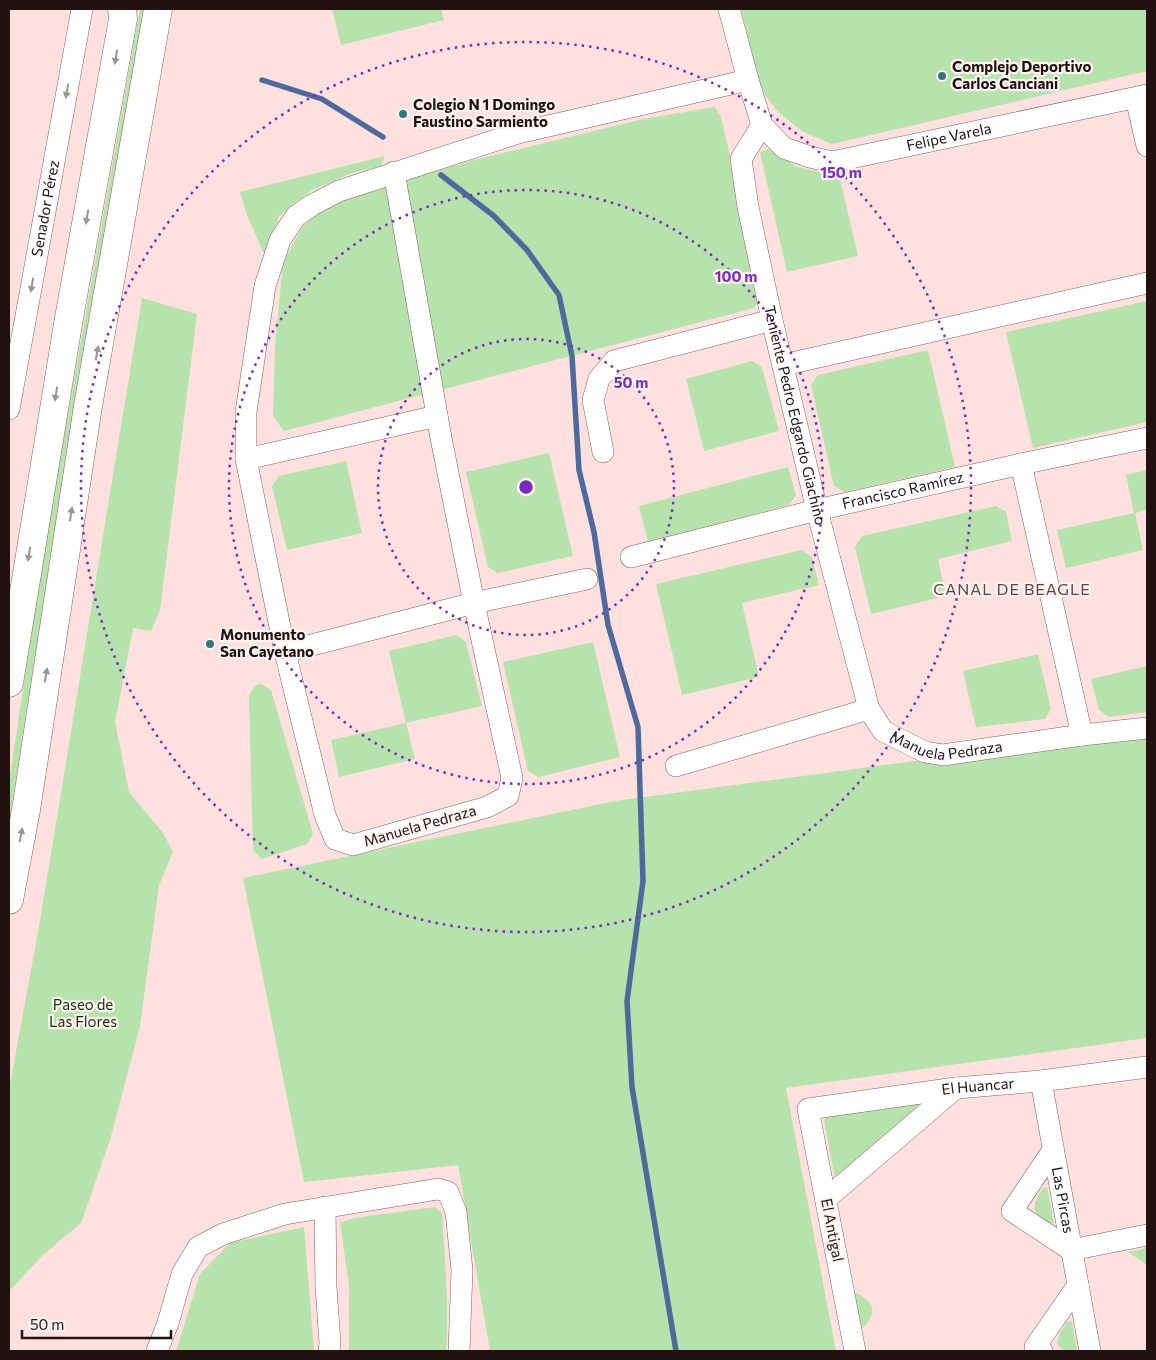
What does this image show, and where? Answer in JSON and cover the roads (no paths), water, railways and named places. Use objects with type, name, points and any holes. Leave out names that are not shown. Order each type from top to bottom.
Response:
[{"type":"main road","points":[[9,682],[16,593],[69,318],[123,20],[122,9]]},
{"type":"main road","points":[[9,900],[26,810],[88,406],[158,9]]},
{"type":"street","name":"Senador Pérez","points":[[9,410],[82,9]]},
{"type":"street","points":[[730,9],[748,80],[762,125]]},
{"type":"street","points":[[587,579],[474,603],[285,652],[246,459],[246,412],[265,286],[280,240],[296,216],[339,191],[518,133],[748,80]]},
{"type":"street","points":[[1142,97],[1147,146]]},
{"type":"street","name":"Felipe Varela","points":[[762,125],[784,148],[832,162],[1142,97]]},
{"type":"street","name":"Teniente Pedro Edgardo Giachino","points":[[762,125],[741,159],[748,207],[772,320],[817,510],[869,709]]},
{"type":"street","name":"Manuela Pedraza","points":[[285,652],[325,815],[335,839],[353,845],[487,807],[508,796],[512,778],[474,603],[437,416],[394,172]]},
{"type":"street","points":[[783,365],[1147,283]]},
{"type":"street","points":[[603,452],[593,400],[599,379],[614,361],[772,320]]},
{"type":"street","points":[[246,459],[437,416]]},
{"type":"street","name":"Francisco Ramírez","points":[[631,557],[817,510],[1147,438]]},
{"type":"street","points":[[1021,464],[1082,735]]},
{"type":"street","points":[[676,766],[869,709]]},
{"type":"street","name":"Manuela Pedraza","points":[[869,709],[883,731],[925,752],[943,755],[1082,735],[1147,728]]},
{"type":"street","name":"El Huancar","points":[[808,1109],[956,1088],[1040,1081],[1147,1067]]},
{"type":"street","name":"Las Pircas","points":[[1040,1081],[1090,1351]]},
{"type":"street","points":[[826,1199],[956,1088]]},
{"type":"street","name":"El Antigal","points":[[808,1109],[855,1351]]},
{"type":"street","name":"Las Pircas","points":[[1053,1150],[1012,1211],[1071,1250]]},
{"type":"street","points":[[157,1351],[168,1323],[182,1274],[198,1247],[223,1234],[285,1214],[438,1189],[448,1192],[456,1212],[462,1270],[459,1351]]},
{"type":"street","points":[[325,1207],[324,1245],[329,1351]]},
{"type":"street","points":[[1071,1250],[1147,1235]]},
{"type":"street","points":[[1042,1351],[1035,1347],[1078,1286]]},
{"type":"waterway","points":[[262,80],[322,99],[383,137]]},
{"type":"waterway","points":[[441,175],[494,216],[527,250],[559,295],[572,356],[579,470],[594,532],[608,625],[638,727],[643,881],[627,1001],[632,1087],[676,1351]]},
{"type":"place","name":"Complejo Deportivo Carlos Canciani","points":[[942,76]]},
{"type":"place","name":"Colegio N 1 Domingo Faustino Sarmiento","points":[[403,114]]},
{"type":"place","name":"Monumento San Cayetano","points":[[210,644]]},
{"type":"district","name":"CANAL DE BEAGLE","points":[[1012,589]]},
{"type":"park label","name":"Paseo de Las Flores","points":[[83,1014]]}]
